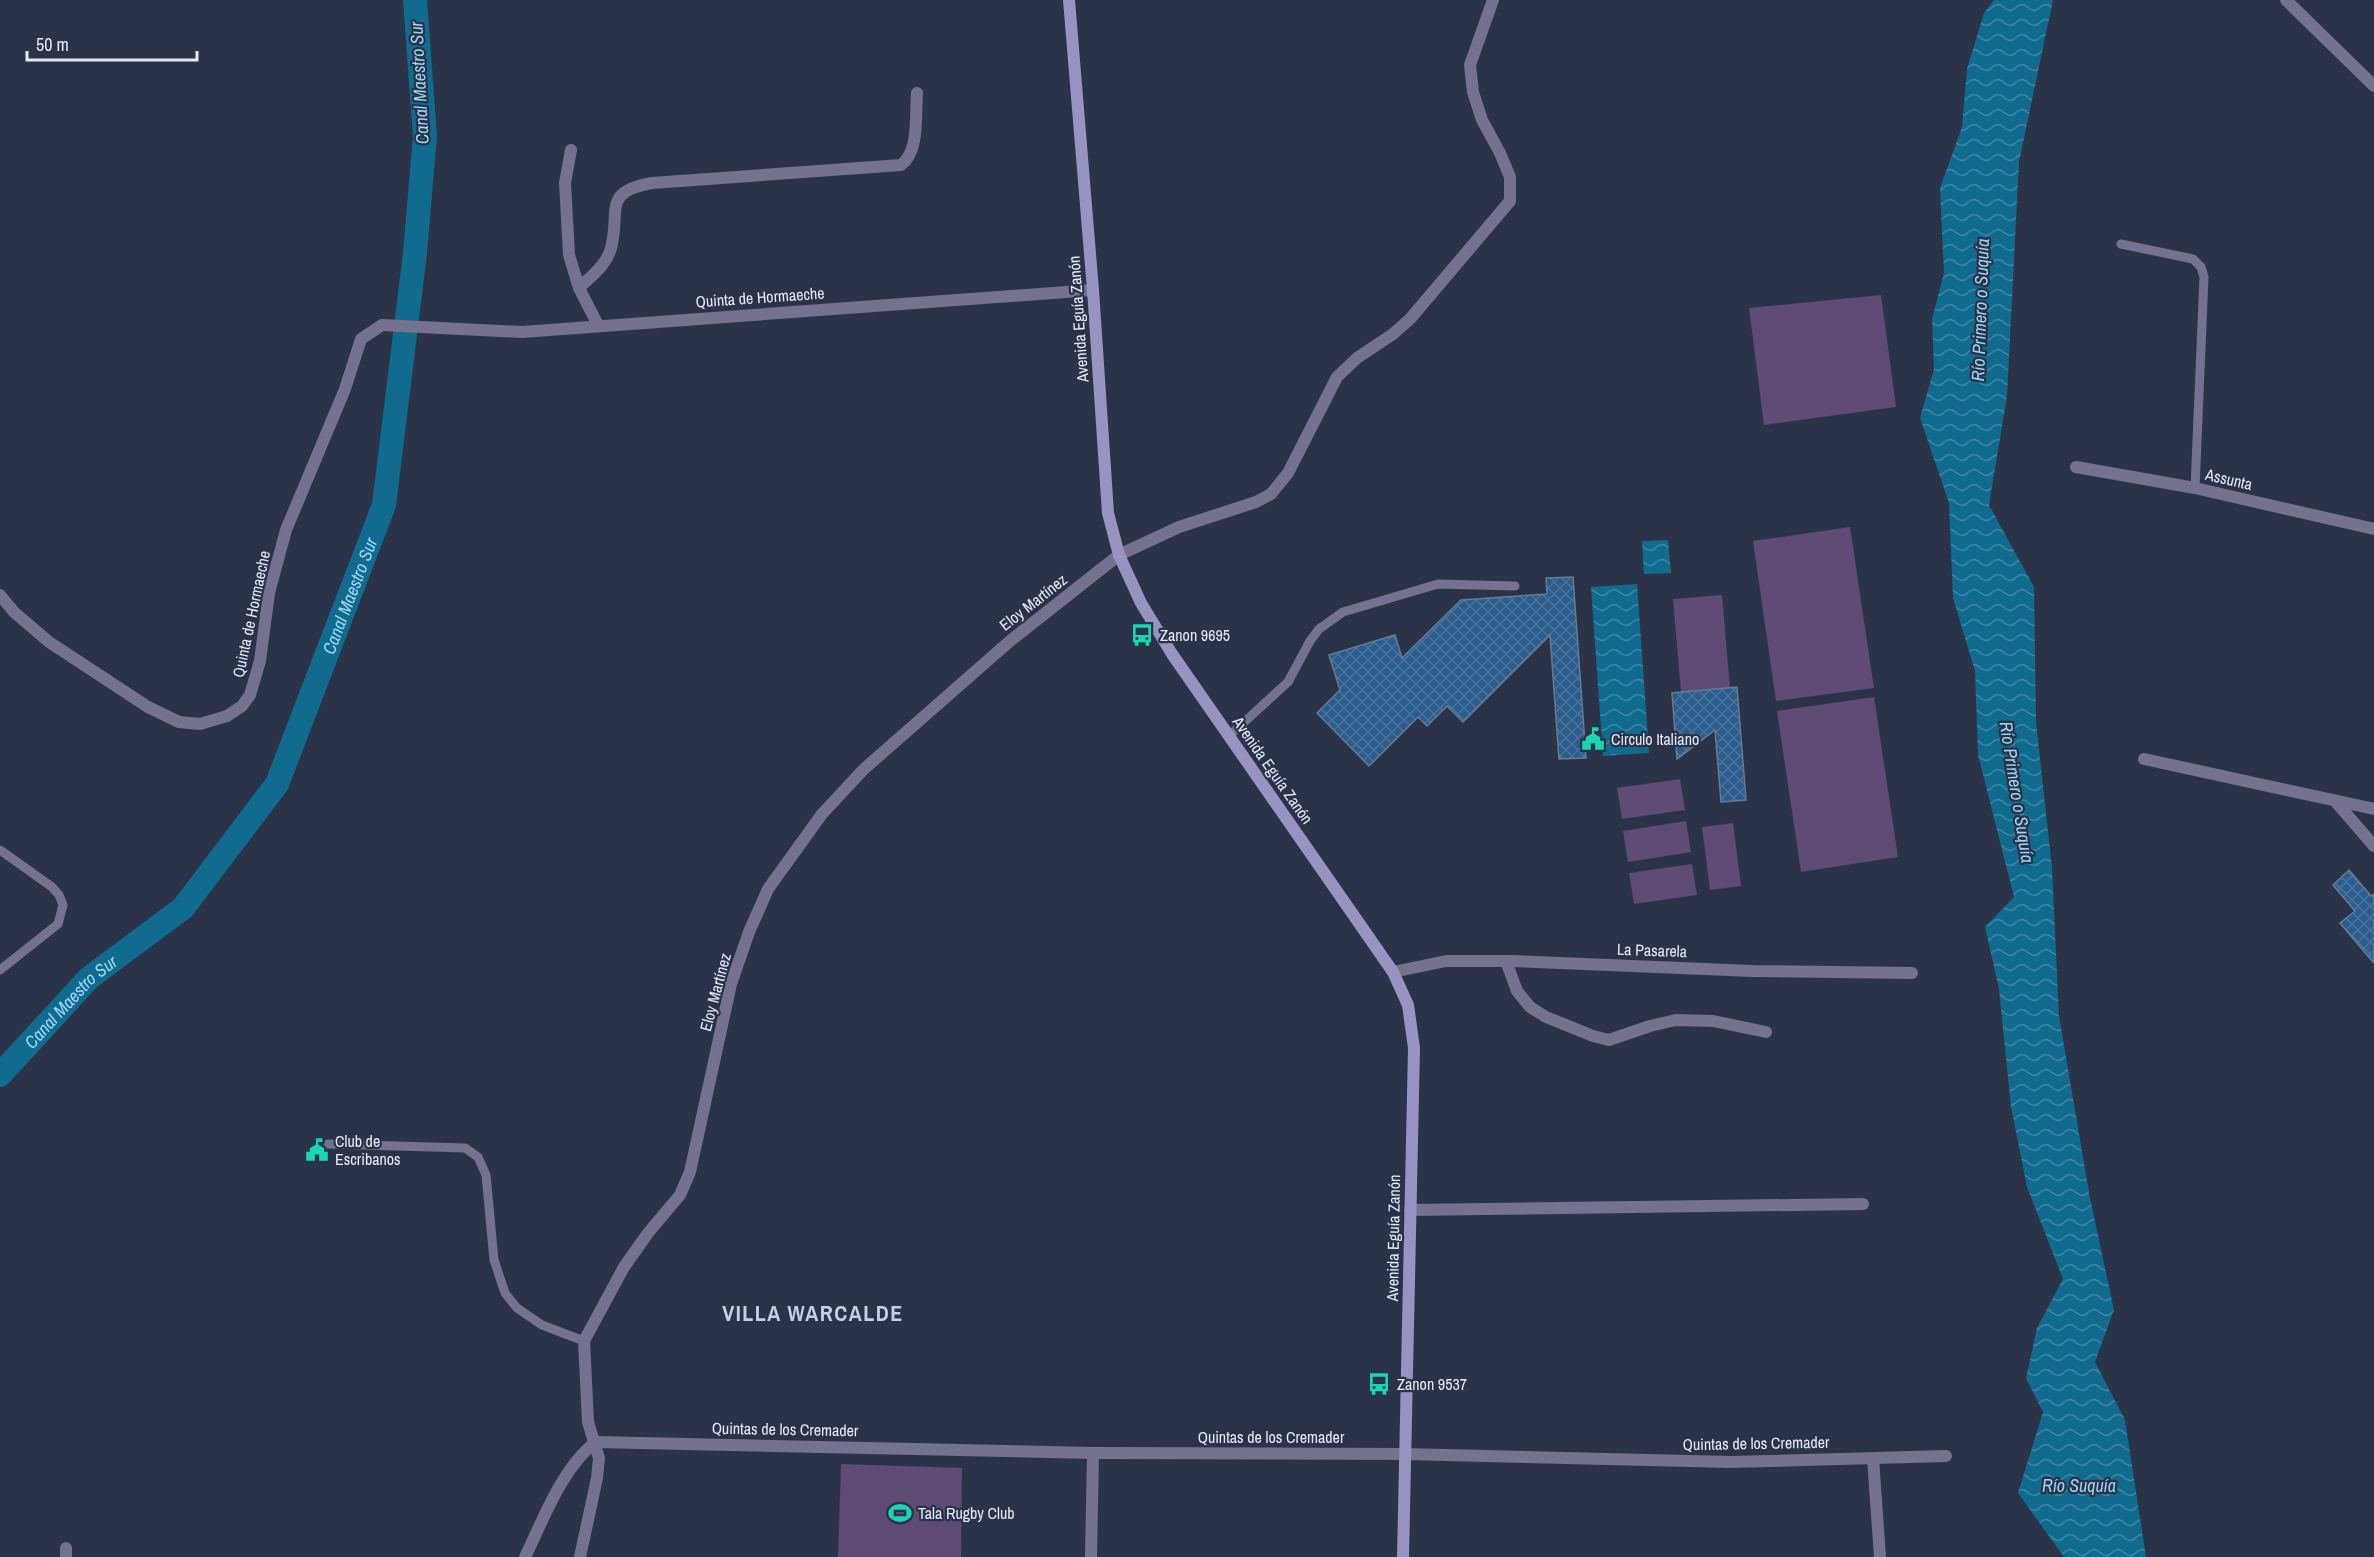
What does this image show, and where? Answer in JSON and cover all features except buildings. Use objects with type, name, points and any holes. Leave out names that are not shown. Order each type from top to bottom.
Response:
[{"type":"main road","name":"Avenida Eguía Zanón","points":[[1069,0],[1093,290],[1108,513],[1119,555],[1147,613],[1172,654],[1393,972],[1408,1005],[1414,1048],[1404,1557]]},
{"type":"street","name":"Eloy Martínez","points":[[584,1341],[624,1267],[648,1233],[680,1195],[690,1172],[731,984],[768,889],[790,855],[822,814],[864,768],[1010,641],[1119,555],[1179,527],[1256,502],[1271,494],[1288,473],[1337,377],[1357,358],[1393,334],[1410,319],[1510,201],[1510,177],[1482,120],[1473,92],[1470,65],[1493,0]]},
{"type":"street","points":[[2286,0],[2374,86]]},
{"type":"street","points":[[579,288],[604,262],[611,249],[614,209],[622,193],[635,186],[652,183],[901,165],[908,160],[913,148],[917,93]]},
{"type":"street","points":[[571,150],[565,183],[569,255],[579,288],[598,325]]},
{"type":"street","name":"Quinta de Hormaeche","points":[[0,594],[14,612],[49,642],[148,707],[180,722],[200,724],[227,716],[242,706],[250,695],[261,661],[268,593],[286,530],[345,389],[362,339],[377,327],[430,327],[522,332],[1093,290]]},
{"type":"street","name":"Assunta","points":[[2076,467],[2194,488],[2374,529]]},
{"type":"street","points":[[2144,759],[2374,809]]},
{"type":"street","points":[[2336,802],[2374,846]]},
{"type":"street","name":"La Pasarela","points":[[1393,972],[1446,961],[1506,961],[1753,971],[1912,973]]},
{"type":"street","points":[[1506,961],[1517,991],[1530,1007],[1546,1017],[1593,1036],[1609,1040],[1676,1020],[1713,1021],[1766,1032]]},
{"type":"street","points":[[1410,1210],[1863,1204]]},
{"type":"street","points":[[580,1557],[597,1478],[599,1458],[596,1442],[588,1422],[584,1341]]},
{"type":"street","points":[[525,1557],[572,1466],[582,1452],[596,1442]]},
{"type":"street","name":"Quintas de los Cremader","points":[[596,1442],[1093,1453],[1405,1454],[1731,1462],[1946,1456]]},
{"type":"street","points":[[1091,1557],[1093,1453]]},
{"type":"street","points":[[1873,1458],[1880,1557]]},
{"type":"lane","points":[[2121,244],[2193,259],[2201,267],[2204,277],[2194,488]]},
{"type":"lane","points":[[1229,736],[1288,682],[1319,628],[1343,612],[1438,584],[1515,586]]},
{"type":"lane","points":[[0,850],[51,887],[59,895],[63,905],[58,924],[0,970]]},
{"type":"lane","points":[[328,1144],[465,1148],[478,1157],[486,1175],[494,1260],[505,1293],[517,1308],[542,1325],[584,1341]]},
{"type":"shaded area","points":[[1881,295],[1896,407],[1764,425],[1749,308]]},
{"type":"shaded area","points":[[1850,527],[1874,688],[1776,701],[1753,541]]},
{"type":"shaded area","points":[[1722,595],[1730,688],[1681,692],[1673,599]]},
{"type":"shaded area","points":[[1874,697],[1898,857],[1801,872],[1777,711]]},
{"type":"shaded area","points":[[1680,779],[1685,810],[1622,819],[1617,788]]},
{"type":"shaded area","points":[[1686,821],[1691,852],[1628,862],[1623,831]]},
{"type":"shaded area","points":[[1733,823],[1741,886],[1710,890],[1702,827]]},
{"type":"shaded area","points":[[1692,864],[1697,895],[1634,904],[1629,873]]},
{"type":"shaded area","name":"Tala Rugby Club","points":[[841,1464],[962,1468],[961,1557],[838,1557]]},
{"type":"water","name":"Río Suquía","points":[[1994,0],[2053,0],[2019,162],[2007,396],[1989,505],[2034,587],[2036,722],[2052,868],[2059,1016],[2090,1198],[2114,1310],[2095,1362],[2125,1420],[2146,1557],[2064,1557],[2018,1493],[2043,1412],[2026,1378],[2037,1328],[2063,1279],[2027,1187],[2011,1107],[1999,989],[1985,927],[2014,897],[1978,755],[1975,671],[1953,598],[1949,503],[1920,418],[1934,369],[1932,319],[1944,273],[1940,188],[1962,127],[1967,69],[1984,13]]},
{"type":"water","points":[[1668,540],[1671,573],[1644,574],[1642,541]]},
{"type":"water","points":[[1637,584],[1649,753],[1603,756],[1591,587]]},
{"type":"waterway","name":"Canal Maestro Sur","points":[[0,1075],[89,978],[183,908],[277,784],[384,505],[415,253],[425,136],[415,0]]},
{"type":"place","name":"Zanon 9695","points":[[1142,635]]},
{"type":"place","name":"Circulo Italiano","points":[[1593,739]]},
{"type":"place","name":"Club de Escribanos","points":[[317,1150]]},
{"type":"place","name":"Zanon 9537","points":[[1379,1384]]},
{"type":"place","name":"Tala Rugby Club","points":[[900,1513]]},
{"type":"district","name":"VILLA WARCALDE","points":[[813,1313]]},
{"type":"water label","name":"Río Primero o Suquía","points":[[1980,310]]},
{"type":"water label","name":"Río Primero o Suquía","points":[[2017,792]]}]
